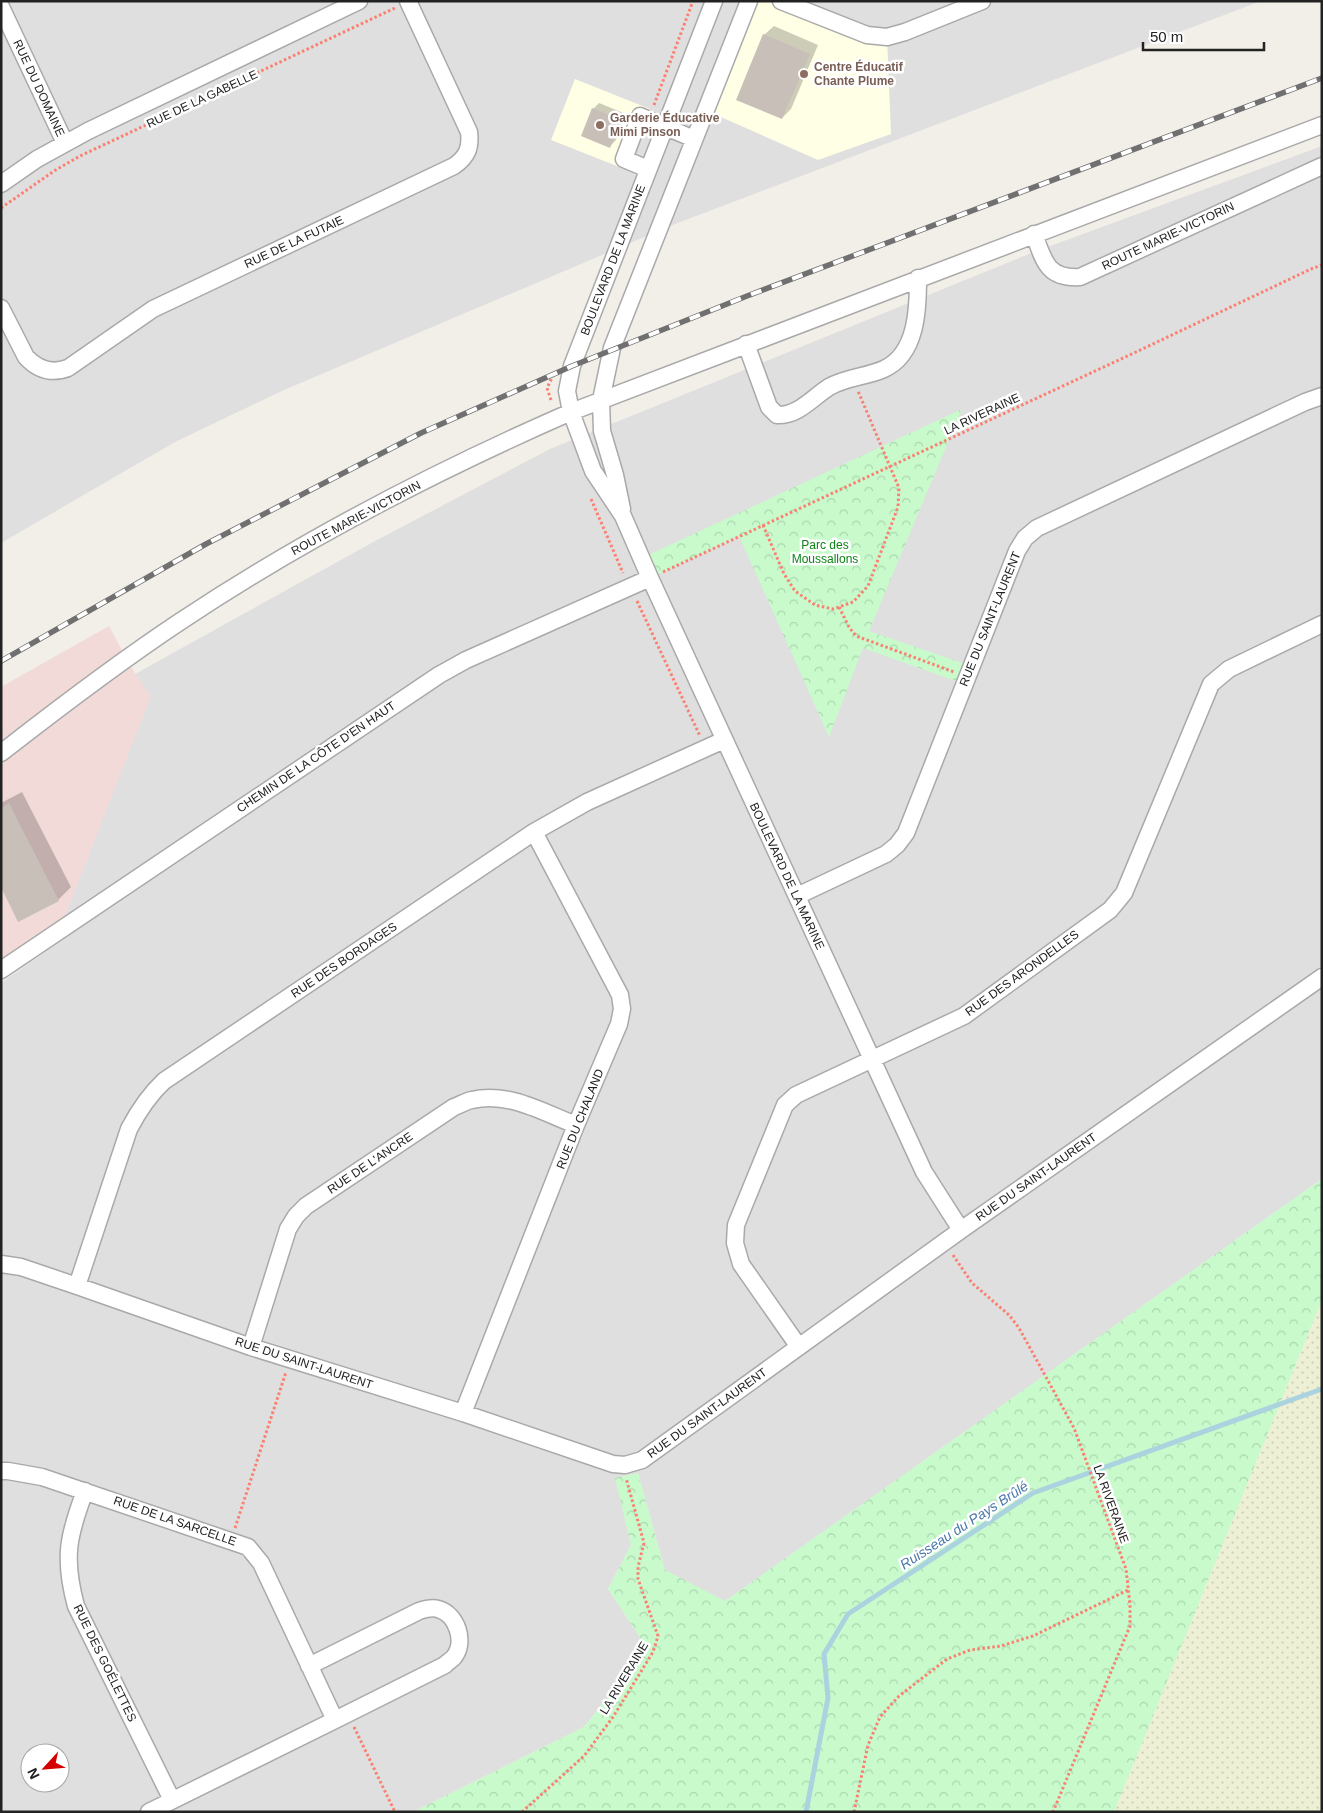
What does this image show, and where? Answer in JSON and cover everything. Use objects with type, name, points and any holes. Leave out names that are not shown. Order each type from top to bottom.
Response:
[{"type":"street","name":"RUE DE LA GABELLE","points":[[1,184],[65,142],[359,1]]},
{"type":"street","name":"RUE DE LA FUTAIE","points":[[1,308],[26,357],[32,364],[46,370],[60,371],[68,368],[152,309],[460,162],[466,156],[469,149],[471,142],[469,132],[408,1]]},
{"type":"street","name":"BOULEVARD DE LA MARINE","points":[[714,1],[572,366],[567,392],[571,412],[593,471],[623,516],[724,740],[924,1172],[961,1230]]},
{"type":"street","name":"BOULEVARD DE LA MARINE","points":[[623,516],[615,475],[602,431],[601,400],[612,348],[749,1]]},
{"type":"street","points":[[781,1],[867,35],[887,37],[906,32],[982,1]]},
{"type":"street","name":"RUE DU DOMAINE","points":[[1,6],[65,142]]},
{"type":"street","points":[[648,169],[624,159],[640,116],[694,139]]},
{"type":"street","name":"ROUTE MARIE-VICTORIN","points":[[1,753],[117,664],[265,568],[414,486],[502,442],[601,400],[1322,125]]},
{"type":"street","name":"ROUTE MARIE-VICTORIN","points":[[1034,234],[1046,265],[1057,275],[1067,278],[1080,277],[1322,166]]},
{"type":"street","points":[[746,344],[769,408],[777,416],[787,416],[831,387],[884,369],[900,359],[907,346],[918,309],[918,278]]},
{"type":"street","name":"RUE DU SAINT-LAURENT","points":[[796,896],[886,854],[897,846],[906,833],[1017,551],[1025,538],[1055,520],[1296,406],[1322,396]]},
{"type":"street","name":"CHEMIN DE LA CÔTE D'EN HAUT","points":[[1,970],[439,675],[466,660],[650,578]]},
{"type":"street","name":"RUE DES ARONDELLES","points":[[798,1347],[741,1264],[735,1243],[736,1225],[784,1105],[796,1095],[964,1016],[1110,910],[1124,892],[1211,684],[1229,669],[1322,624]]},
{"type":"street","name":"RUE DES BORDAGES","points":[[77,1286],[129,1129],[140,1108],[152,1092],[164,1081],[534,832],[587,802],[724,740]]},
{"type":"street","name":"RUE DU CHALAND","points":[[463,1413],[576,1125],[619,1024],[622,1009],[620,995],[534,832]]},
{"type":"street","name":"RUE DU SAINT-LAURENT","points":[[1,1264],[21,1267],[251,1347],[463,1413],[613,1464],[625,1465],[642,1460],[961,1230],[1322,977]]},
{"type":"street","name":"RUE DE L'ANCRE","points":[[251,1347],[288,1229],[296,1216],[306,1206],[454,1107],[472,1100],[493,1098],[512,1100],[576,1125]]},
{"type":"street","name":"RUE DE LA SARCELLE","points":[[1,1471],[42,1477],[248,1547],[260,1563],[309,1666],[341,1716]]},
{"type":"street","name":"RUE DES GOÉLETTES","points":[[85,1491],[73,1524],[68,1554],[69,1580],[76,1606],[172,1800]]},
{"type":"street","points":[[149,1812],[445,1665],[454,1658],[458,1649],[458,1630],[454,1621],[447,1614],[438,1609],[428,1608],[309,1666]]},
{"type":"path","name":"RUE DE LA GABELLE","points":[[1,208],[44,177],[80,156],[408,1]]},
{"type":"path","name":"LA RIVERAINE","points":[[650,578],[1136,352],[1311,268],[1322,265]]},
{"type":"path","points":[[764,525],[784,574],[795,591],[816,605],[833,609],[853,602],[868,586],[898,507],[898,488],[853,379]]},
{"type":"path","points":[[630,587],[705,748]]},
{"type":"path","points":[[839,607],[856,636],[967,677]]},
{"type":"path","name":"LA RIVERAINE","points":[[961,1230],[952,1254],[972,1283],[1009,1315],[1019,1328],[1074,1428],[1126,1569],[1130,1626],[1053,1812]]},
{"type":"path","points":[[231,1540],[291,1359]]},
{"type":"path","name":"LA RIVERAINE","points":[[522,1812],[584,1756],[613,1717],[653,1652],[658,1636],[638,1579],[638,1567],[644,1544],[627,1485],[625,1465]]},
{"type":"path","points":[[854,1812],[868,1745],[880,1718],[899,1696],[948,1659],[970,1650],[1001,1646],[1034,1636],[1128,1590]]},
{"type":"path","points":[[341,1716],[395,1812]]},
{"type":"shaded area","points":[[1,1],[1261,1],[675,224],[284,390],[175,442],[1,543]]},
{"type":"shaded area","name":"Centre Éducatif Chante Plume","points":[[749,1],[781,1],[887,37],[891,134],[818,160],[705,110]]},
{"type":"shaded area","name":"Garderie Éducative Mimi Pinson","points":[[575,79],[650,109],[627,170],[551,140]]},
{"type":"shaded area","points":[[1322,146],[1322,1179],[724,1602],[665,1571],[638,1473],[631,1545],[608,1589],[647,1648],[584,1727],[413,1812],[1,1812],[1,983],[70,935],[63,921],[150,696],[135,674],[377,540],[550,449],[1034,252]]},
{"type":"shaded area","points":[[109,626],[135,674],[151,696],[63,921],[1,963],[1,687]]},
{"type":"shaded area","points":[[1322,1300],[1322,1812],[1114,1812]]},
{"type":"green space","name":"Parc des Moussallons","points":[[962,409],[869,631],[971,666],[964,684],[863,648],[829,737],[739,536],[650,578],[642,558]]},
{"type":"green space","points":[[1322,1179],[1322,1300],[1114,1812],[413,1812],[584,1727],[647,1648],[608,1589],[631,1545],[615,1478],[638,1473],[665,1570],[725,1601]]},
{"type":"building","points":[[763,34],[810,54],[782,119],[736,100]]},
{"type":"building","points":[[592,108],[621,120],[610,148],[581,136]]},
{"type":"building","points":[[9,803],[59,901],[18,922],[1,887],[1,808]]},
{"type":"waterway","name":"Ruisseau du Pays Brûlé","points":[[806,1812],[828,1698],[824,1654],[848,1614],[1033,1493],[1322,1389]]},
{"type":"railway","points":[[1,661],[206,544],[421,433],[572,366],[747,296],[1322,78]]},
{"type":"place","name":"Centre Éducatif Chante Plume","points":[[804,74]]},
{"type":"place","name":"Garderie Éducative Mimi Pinson","points":[[600,125]]}]
